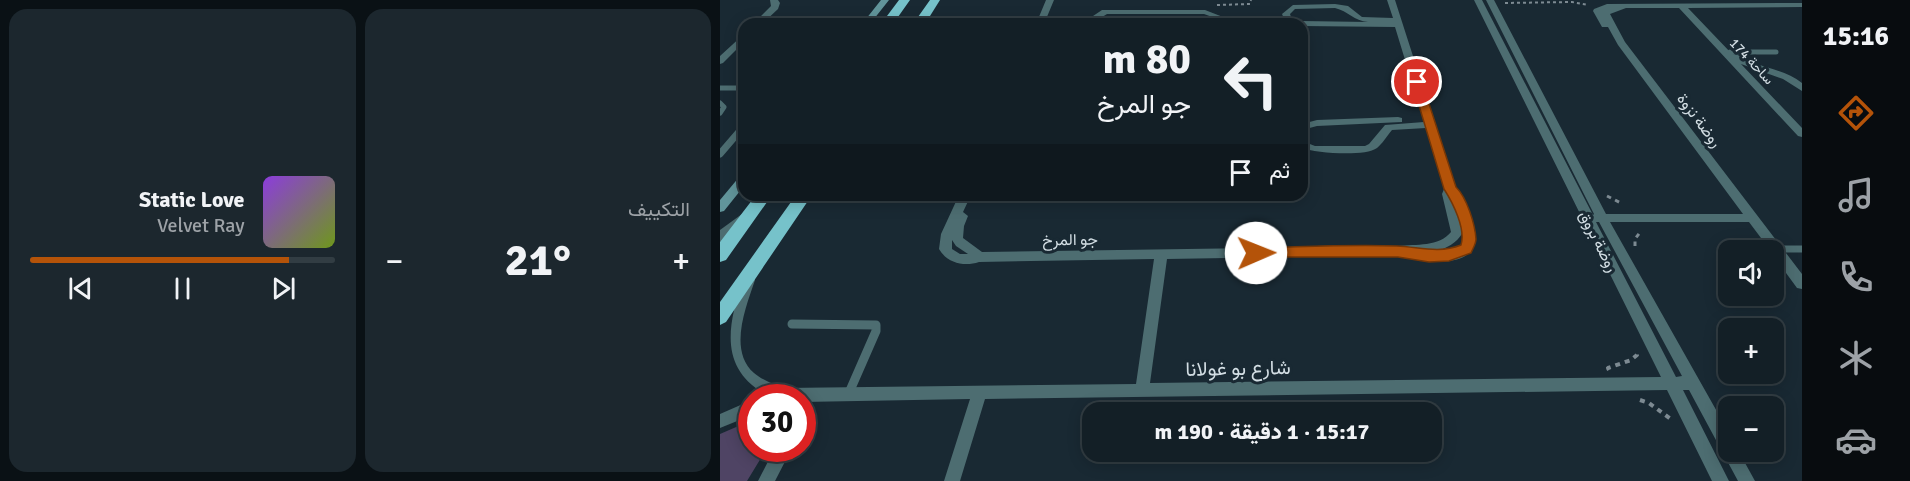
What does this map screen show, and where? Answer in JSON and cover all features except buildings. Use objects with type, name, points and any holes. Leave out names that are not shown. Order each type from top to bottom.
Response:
[{"type":"highway","points":[[892,18],[905,0]]},
{"type":"highway","points":[[923,18],[935,0]]},
{"type":"highway","points":[[720,317],[800,201]]},
{"type":"highway","points":[[720,255],[759,202]]},
{"type":"main road","points":[[871,18],[885,0]]},
{"type":"main road","points":[[720,208],[738,186]]},
{"type":"street","points":[[764,18],[775,7],[774,0]]},
{"type":"street","points":[[770,18],[782,6],[784,0]]},
{"type":"street","points":[[1042,18],[1050,0]]},
{"type":"street","name":"جو المرخ","points":[[962,201],[947,234],[945,249],[957,258],[1398,251],[1440,256],[1459,253],[1466,249],[1469,242],[1467,226],[1455,194],[1450,189],[1391,0]]},
{"type":"street","name":"روضة بروق","points":[[1478,0],[1721,481]]},
{"type":"street","name":"روضة بروق","points":[[1495,1],[1602,218],[1718,428]]},
{"type":"street","points":[[1599,8],[1802,5]]},
{"type":"street","points":[[1288,18],[1287,11],[1298,7],[1335,6],[1345,8],[1366,20],[1398,23]]},
{"type":"street","name":"ساحة 174","points":[[1685,6],[1730,52],[1747,63],[1787,76],[1802,88]]},
{"type":"street","name":"ساحة 174","points":[[1685,6],[1802,134]]},
{"type":"street","name":"روضة نزوة","points":[[1623,7],[1605,13],[1621,43],[1769,240]]},
{"type":"street","name":"روضة نزوة","points":[[1599,8],[1597,15],[1613,37],[1621,43]]},
{"type":"street","points":[[1096,18],[1105,12],[1197,12],[1216,14],[1218,18]]},
{"type":"street","points":[[1341,24],[1349,20],[1352,14]]},
{"type":"street","points":[[1308,23],[1398,23]]},
{"type":"street","points":[[720,61],[738,43]]},
{"type":"street","points":[[720,68],[738,50]]},
{"type":"street","points":[[1749,78],[1752,71],[1762,68]]},
{"type":"street","points":[[1308,125],[1361,121],[1430,122]]},
{"type":"street","points":[[1361,121],[1380,136]]},
{"type":"street","points":[[1308,146],[1314,149],[1358,150],[1373,146],[1386,129],[1395,125],[1430,122]]},
{"type":"street","points":[[968,201],[958,224],[957,238],[962,246],[979,257]]},
{"type":"street","points":[[720,237],[759,202]]},
{"type":"street","points":[[1587,218],[1753,218]]},
{"type":"street","points":[[1142,390],[1161,255]]},
{"type":"street","name":"روضة نزوة","points":[[1784,260],[1802,285]]},
{"type":"street","name":"شارع بو غولانا","points":[[752,273],[738,314],[733,340],[738,367],[747,377],[760,384]]},
{"type":"street","name":"شارع بو غولانا","points":[[816,395],[1693,383]]},
{"type":"street","points":[[952,481],[980,392]]},
{"type":"street","points":[[720,421],[738,413]]},
{"type":"street","points":[[766,481],[776,462]]},
{"type":"street","points":[[1737,462],[1747,481]]},
{"type":"lane","points":[[1730,52],[1776,52]]},
{"type":"lane","points":[[720,88],[738,88]]},
{"type":"lane","points":[[720,103],[724,107],[720,113]]},
{"type":"lane","points":[[720,154],[738,133]]},
{"type":"lane","points":[[1784,249],[1802,249]]},
{"type":"lane","points":[[792,324],[876,325],[876,331],[848,395]]},
{"type":"path","points":[[1197,12],[1198,5],[1250,4],[1251,0]]},
{"type":"path","points":[[1495,1],[1572,2],[1599,8]]},
{"type":"shaded area","points":[[738,426],[738,462],[759,462],[747,481],[720,481],[720,434]]},
{"type":"route","points":[[1256,253],[1398,251],[1429,256],[1449,255],[1466,249],[1469,242],[1467,226],[1455,194],[1450,189],[1417,82]]}]
